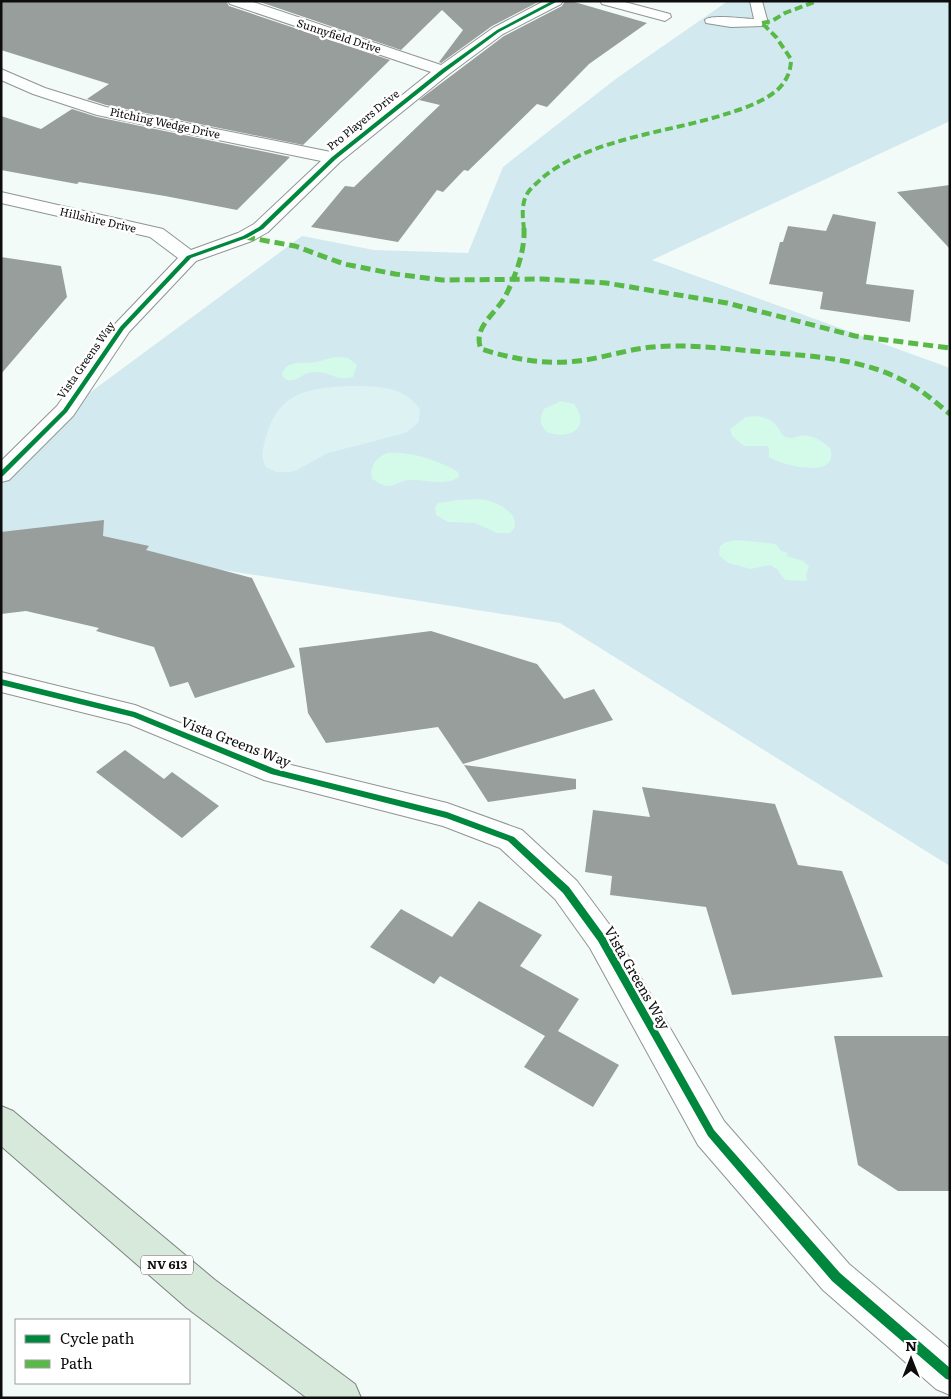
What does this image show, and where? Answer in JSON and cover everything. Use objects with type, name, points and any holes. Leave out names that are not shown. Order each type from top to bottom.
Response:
[{"type":"highway","name":"NV 613","points":[[1,1122],[201,1294],[341,1398]]},
{"type":"street","name":"Sunnyfield Drive","points":[[235,1],[443,71]]},
{"type":"street","name":"Pro Players Drive","points":[[189,256],[245,237],[261,228],[334,158],[443,71],[498,30],[556,1]]},
{"type":"street","name":"Pitching Wedge Drive","points":[[1,74],[39,91],[103,110],[334,158]]},
{"type":"street","name":"Hillshire Drive","points":[[1,197],[156,233],[189,256]]},
{"type":"street","name":"Vista Greens Way","points":[[1,475],[65,411],[122,328],[189,256]]},
{"type":"street","name":"Vista Greens Way","points":[[1,682],[135,716],[274,772],[447,815],[511,839],[566,890],[601,938],[711,1133],[836,1277],[950,1376]]},
{"type":"lane","points":[[606,1],[664,17]]},
{"type":"lane","points":[[711,20],[731,23],[762,23],[756,1]]},
{"type":"shaded area","points":[[728,1],[950,1],[950,121],[652,260],[950,368],[950,866],[560,623],[1,535],[1,475],[65,411],[302,236],[374,250],[468,253],[503,167],[617,78]]},
{"type":"shaded area","points":[[347,386],[378,387],[398,391],[414,402],[420,410],[419,422],[407,432],[328,453],[297,470],[276,472],[266,467],[263,449],[266,437],[271,422],[286,402],[307,391]]},
{"type":"sand","points":[[340,357],[348,358],[357,365],[353,377],[342,378],[314,372],[289,380],[285,379],[282,375],[287,366],[291,364],[316,362]]},
{"type":"sand","points":[[561,401],[574,404],[581,419],[576,430],[563,435],[547,432],[541,419],[544,409]]},
{"type":"sand","points":[[759,416],[769,419],[785,437],[791,438],[803,435],[816,438],[830,448],[831,458],[827,464],[819,467],[797,467],[769,457],[767,446],[744,446],[732,436],[730,429],[746,417]]},
{"type":"sand","points":[[387,453],[405,453],[433,460],[458,472],[459,477],[448,482],[409,480],[389,486],[384,485],[372,479],[371,474],[374,463]]},
{"type":"sand","points":[[458,500],[482,500],[495,503],[506,509],[514,518],[514,528],[510,533],[497,533],[475,523],[448,522],[436,515],[435,507],[438,503]]},
{"type":"sand","points":[[738,540],[776,544],[781,551],[788,553],[787,556],[803,561],[809,566],[806,575],[807,581],[785,580],[777,569],[770,565],[751,569],[728,563],[719,555],[720,546],[726,542]]},
{"type":"building","points":[[1,1],[226,1],[229,6],[390,60],[303,145],[106,105],[87,99],[109,84],[1,50]]},
{"type":"building","points":[[257,1],[540,1],[492,26],[441,63],[439,62],[463,30],[442,10],[401,50]]},
{"type":"building","points":[[565,1],[571,1],[647,23],[589,64],[547,107],[537,104],[468,171],[464,170],[443,192],[437,190],[398,242],[311,227],[345,186],[354,187],[440,105],[419,100],[504,36],[562,6]]},
{"type":"building","points":[[72,109],[97,117],[290,157],[237,210],[165,196],[79,182],[77,184],[1,170],[1,116],[41,129]]},
{"type":"building","points":[[950,185],[950,249],[897,192]]},
{"type":"building","points":[[833,214],[876,222],[866,284],[914,290],[910,322],[820,309],[823,292],[769,284],[780,242],[783,242],[788,226],[826,231]]},
{"type":"building","points":[[1,257],[61,266],[67,297],[1,374]]},
{"type":"building","points":[[104,520],[103,536],[149,546],[146,550],[252,578],[295,667],[195,698],[188,682],[170,687],[154,647],[96,631],[99,628],[26,611],[1,614],[1,532]]},
{"type":"building","points":[[431,631],[537,664],[564,699],[594,689],[613,720],[463,764],[438,727],[326,743],[308,713],[299,648]]},
{"type":"building","points":[[125,750],[164,779],[172,772],[219,806],[182,838],[96,772]]},
{"type":"building","points":[[464,765],[576,779],[576,789],[488,802]]},
{"type":"building","points":[[642,787],[775,804],[798,865],[842,871],[883,977],[732,995],[706,907],[610,895],[612,876],[585,872],[593,810],[650,817]]},
{"type":"building","points":[[479,901],[542,935],[520,966],[579,999],[558,1031],[619,1065],[593,1107],[524,1067],[545,1036],[440,976],[434,984],[370,947],[401,909],[452,937]]},
{"type":"building","points":[[834,1036],[950,1036],[950,1191],[898,1191],[858,1165]]},
{"type":"marked path","points":[[762,23],[772,21],[785,13],[817,1]]},
{"type":"marked path","points":[[762,23],[776,37],[791,59],[790,71],[787,77],[781,87],[771,95],[739,110],[708,120],[608,145],[577,157],[551,171],[529,190],[523,208],[524,242],[522,255],[506,295],[482,328],[478,342],[481,349],[524,360],[546,362],[567,362],[642,348],[678,346],[832,359],[857,363],[881,370],[927,395],[950,414]]},
{"type":"marked path","points":[[245,237],[295,246],[344,264],[395,274],[442,280],[543,279],[606,283],[727,303],[855,336],[950,348]]},
{"type":"cycle path","points":[[1,475],[65,411],[122,328],[189,257],[245,237],[261,228],[334,158],[443,71],[498,31],[556,1]]},
{"type":"cycle path","points":[[1,682],[135,715],[274,772],[447,815],[511,839],[566,890],[601,938],[711,1133],[836,1277],[950,1375]]}]
